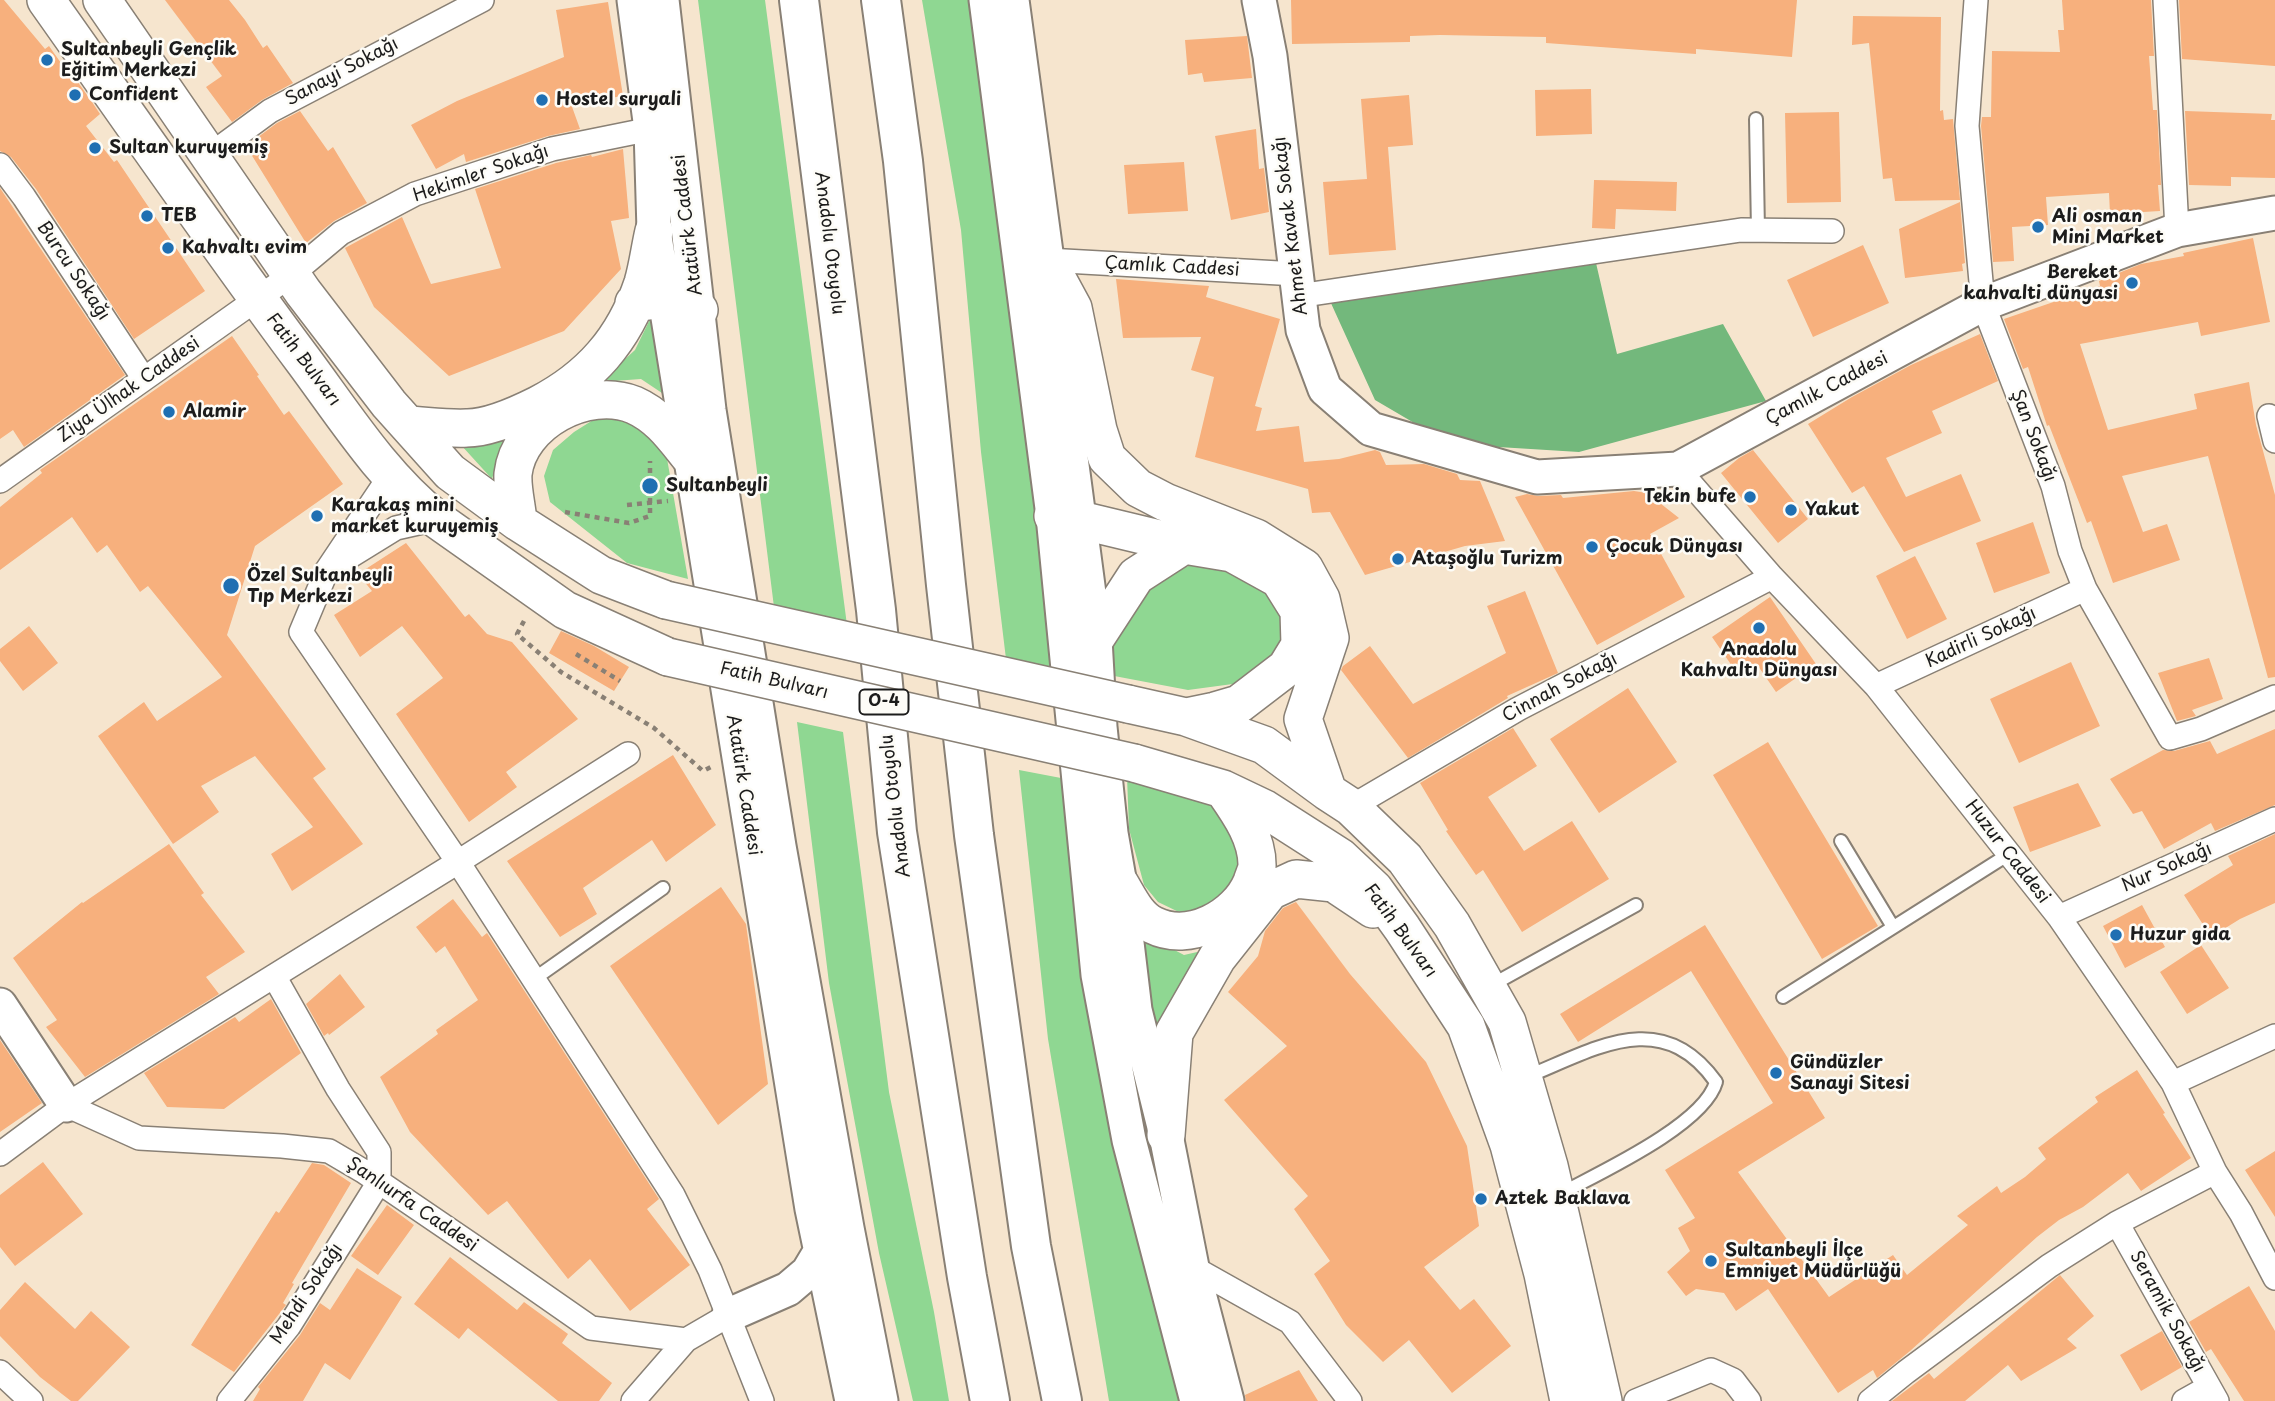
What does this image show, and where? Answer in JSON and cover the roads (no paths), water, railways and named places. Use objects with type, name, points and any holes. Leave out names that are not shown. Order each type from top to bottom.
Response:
[{"type":"highway","name":"Anadolu Otoyolu","points":[[799,0],[876,610],[897,832],[967,1277],[990,1401]]},
{"type":"highway","points":[[881,0],[903,162],[974,835],[1031,1246],[1062,1401]]},
{"type":"main road","name":"Fatih Bulvarı","points":[[46,0],[258,299],[390,476],[436,519],[565,610],[668,657],[1134,763],[1223,789],[1265,809],[1340,857],[1374,889],[1466,1026],[1509,1145],[1543,1274],[1569,1401]]},
{"type":"main road","points":[[102,0],[291,275],[389,404],[450,472],[517,513],[601,575],[666,600],[1186,717],[1264,745],[1340,800],[1405,859],[1452,925],[1507,1021],[1556,1196],[1603,1401]]},
{"type":"main road","points":[[649,301],[643,283],[654,231]]},
{"type":"main road","points":[[1047,260],[1073,308],[1098,430],[1107,458],[1138,488],[1165,502],[1256,538],[1304,568],[1310,578],[1321,599],[1330,638],[1303,719],[1340,800]]},
{"type":"main road","points":[[649,301],[699,310]]},
{"type":"main road","points":[[408,425],[469,428],[518,415],[562,393],[594,367],[649,301]]},
{"type":"main road","points":[[517,513],[513,474],[519,452],[541,423],[566,408],[599,399],[633,405],[663,423],[689,456]]},
{"type":"main road","points":[[1067,518],[1184,545],[1232,553],[1279,579],[1299,611],[1300,645],[1286,668],[1239,704],[1186,717]]},
{"type":"main road","points":[[1095,639],[1136,576],[1184,545]]},
{"type":"main road","points":[[1120,884],[1135,910],[1152,925],[1175,932],[1200,928],[1224,916],[1248,892],[1257,869],[1253,841],[1223,789]]},
{"type":"main road","points":[[1166,1135],[1174,1033],[1217,958],[1270,891],[1296,879],[1335,883],[1402,928]]},
{"type":"street","name":"Sanayi Sokağı","points":[[209,155],[270,111],[482,0]]},
{"type":"street","name":"Atatürk Caddesi","points":[[635,0],[651,130],[654,231]]},
{"type":"street","name":"Atatürk Caddesi","points":[[662,0],[709,410],[779,846],[847,1228],[881,1401]]},
{"type":"street","points":[[986,0],[1067,518],[1095,639],[1111,834],[1120,884],[1135,1010],[1166,1135],[1192,1267],[1227,1401]]},
{"type":"street","points":[[1012,0],[1055,337],[1098,975],[1129,1140],[1197,1401]]},
{"type":"street","name":"Ahmet Kavak Sokağı","points":[[1259,0],[1270,56],[1303,330],[1325,389],[1371,429]]},
{"type":"street","name":"Şan Sokağı","points":[[1976,0],[1967,126],[1983,304],[2053,486],[2070,551],[2085,589],[2170,738],[2201,729],[2275,697]]},
{"type":"street","points":[[2165,0],[2177,230]]},
{"type":"street","name":"Hekimler Sokağı","points":[[258,299],[341,233],[415,194],[552,149],[651,130]]},
{"type":"street","name":"Burcu Sokağı","points":[[0,165],[144,379]]},
{"type":"street","name":"Çamlık Caddesi","points":[[1371,429],[1537,477],[1678,469],[1983,304],[2177,230],[2275,213]]},
{"type":"street","name":"Çamlık Caddesi","points":[[1047,260],[1298,285],[1741,230],[1832,231]]},
{"type":"street","name":"Ziya Ülhak Caddesi","points":[[0,481],[258,299]]},
{"type":"street","name":"Atatürk Caddesi","points":[[649,301],[689,456],[820,1252],[852,1401]]},
{"type":"street","points":[[2269,416],[2275,441]]},
{"type":"street","name":"Huzur Caddesi","points":[[1678,469],[1772,577],[1876,686],[2059,917],[2174,1083],[2215,1171],[2241,1213],[2275,1278]]},
{"type":"street","points":[[390,476],[327,570],[301,632],[458,862],[673,1195],[710,1270],[762,1401]]},
{"type":"street","points":[[327,570],[396,528],[436,519]]},
{"type":"street","name":"Cinnah Sokağı","points":[[1340,800],[1772,577]]},
{"type":"street","name":"Kadirli Sokağı","points":[[1876,686],[2085,589]]},
{"type":"street","points":[[0,1154],[66,1105],[628,754]]},
{"type":"street","name":"Nur Sokağı","points":[[2059,917],[2275,819]]},
{"type":"street","points":[[274,976],[338,1089],[379,1152],[379,1182]]},
{"type":"street","points":[[0,1005],[66,1105]]},
{"type":"street","points":[[2174,1083],[2275,1036]]},
{"type":"street","name":"Şanlıurfa Caddesi","points":[[66,1105],[139,1138],[282,1146],[330,1152],[379,1182],[591,1328],[686,1340]]},
{"type":"street","points":[[1129,1140],[1144,1159],[1164,1237],[1192,1267],[1290,1322],[1350,1401]]},
{"type":"street","points":[[1870,1401],[1906,1371],[2049,1266],[2117,1223],[2215,1171]]},
{"type":"street","name":"Mehdi Sokağı","points":[[229,1401],[289,1326],[379,1182]]},
{"type":"street","name":"Seramik Sokağı","points":[[2117,1223],[2213,1394]]},
{"type":"street","points":[[633,1401],[686,1340],[729,1315],[788,1289],[808,1272],[820,1252]]},
{"type":"street","points":[[1636,1401],[1711,1370],[1733,1380],[1749,1401]]},
{"type":"street","points":[[0,1372],[31,1401]]},
{"type":"street","points":[[2184,1401],[2213,1394]]},
{"type":"lane","points":[[1756,119],[1758,231]]},
{"type":"lane","points":[[1841,841],[1893,927]]},
{"type":"lane","points":[[1783,997],[2009,854]]},
{"type":"lane","points":[[534,979],[663,888]]},
{"type":"lane","points":[[1488,988],[1636,905]]},
{"type":"lane","points":[[1524,1078],[1617,1040],[1638,1038],[1677,1046],[1702,1064],[1716,1082],[1703,1103],[1681,1123],[1632,1155],[1556,1196]]},
{"type":"place","name":"Sultanbeyli Gençlik Eğitim Merkezi","points":[[47,60]]},
{"type":"place","name":"Confident","points":[[75,95]]},
{"type":"place","name":"Hostel suryali","points":[[542,100]]},
{"type":"place","name":"Sultan kuruyemiş","points":[[95,148]]},
{"type":"place","name":"TEB","points":[[147,216]]},
{"type":"place","name":"Ali osman Mini Market","points":[[2038,227]]},
{"type":"place","name":"Kahvaltı evim","points":[[168,248]]},
{"type":"place","name":"Bereket kahvalti dünyasi","points":[[2132,283]]},
{"type":"place","name":"Alamir","points":[[169,412]]},
{"type":"place","name":"Sultanbeyli","points":[[650,486]]},
{"type":"place","name":"Tekin bufe","points":[[1750,497]]},
{"type":"place","name":"Yakut","points":[[1791,510]]},
{"type":"place","name":"Karakaş mini market kuruyemiş","points":[[317,516]]},
{"type":"place","name":"Çocuk Dünyası","points":[[1592,547]]},
{"type":"place","name":"Ataşoğlu Turizm","points":[[1398,559]]},
{"type":"place","name":"Özel Sultanbeyli Tıp Merkezi","points":[[231,586]]},
{"type":"place","name":"Anadolu Kahvaltı Dünyası","points":[[1759,628]]},
{"type":"place","name":"Huzur gida","points":[[2116,935]]},
{"type":"place","name":"Gündüzler Sanayi Sitesi","points":[[1776,1073]]},
{"type":"place","name":"Aztek Baklava","points":[[1481,1199]]},
{"type":"place","name":"Sultanbeyli İlçe Emniyet Müdürlüğü","points":[[1711,1261]]}]
